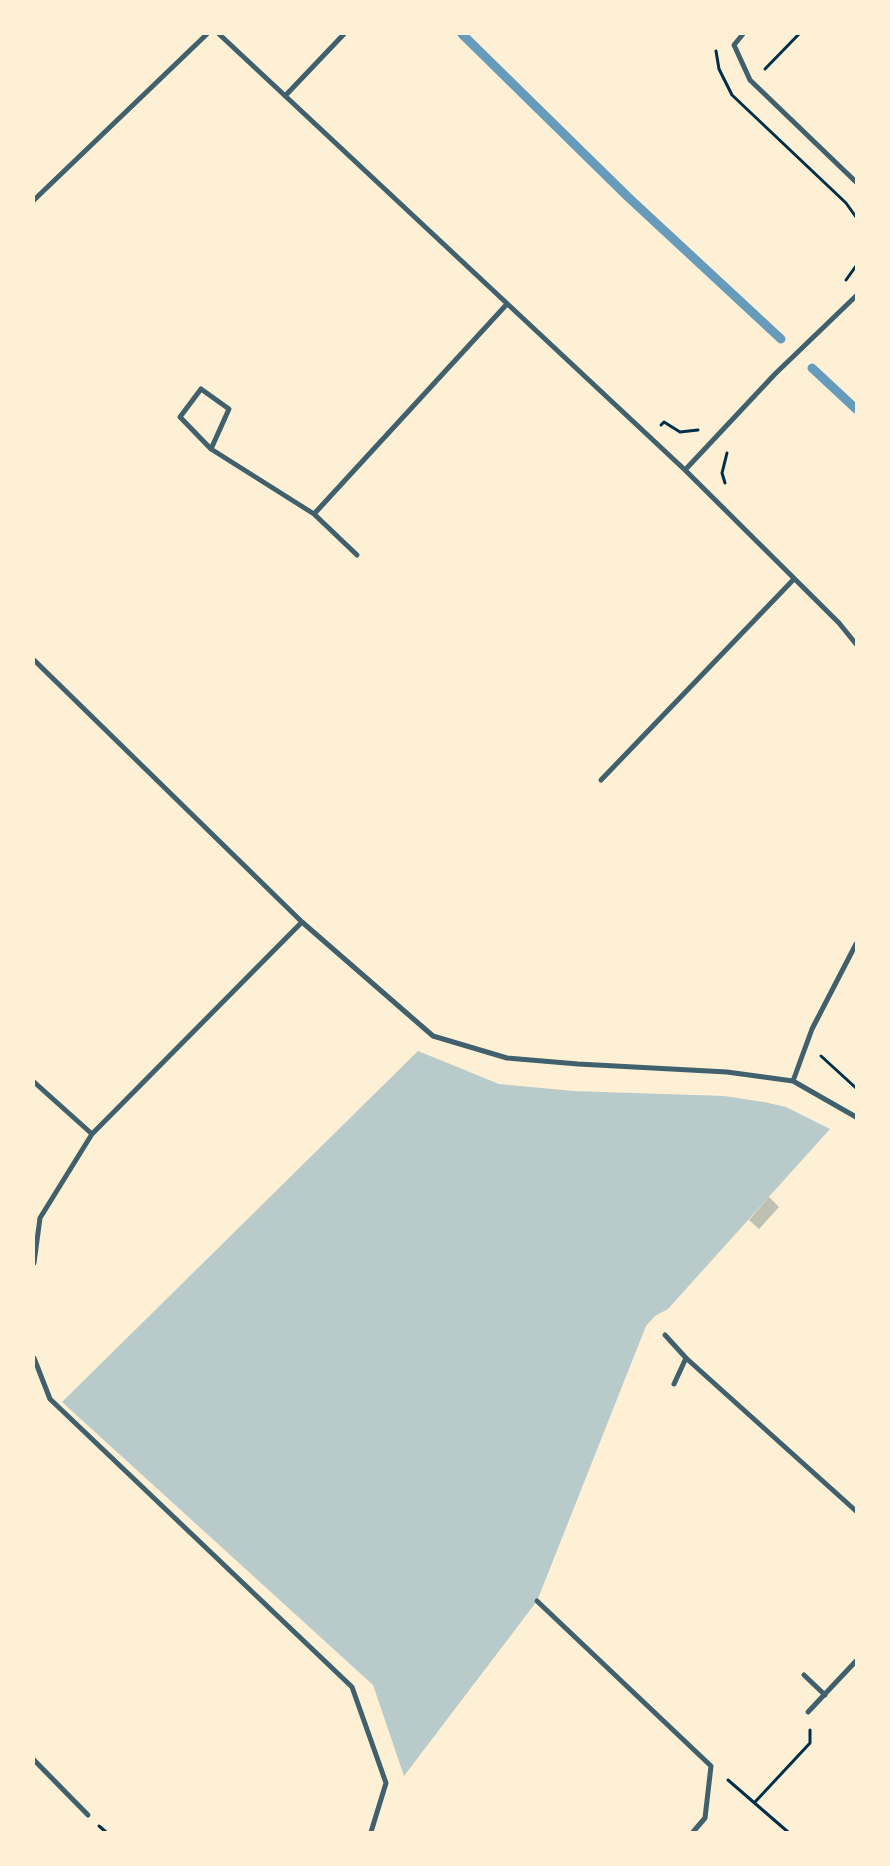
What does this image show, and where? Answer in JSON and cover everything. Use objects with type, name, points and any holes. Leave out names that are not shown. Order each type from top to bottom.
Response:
[{"type":"street","points":[[34,200],[207,34]]},
{"type":"street","points":[[219,34],[685,470],[839,623],[856,644]]},
{"type":"street","points":[[285,96],[344,34]]},
{"type":"street","points":[[742,34],[734,45],[750,80],[856,182]]},
{"type":"street","points":[[685,470],[775,374],[856,296]]},
{"type":"street","points":[[314,514],[507,304]]},
{"type":"street","points":[[211,449],[230,409],[201,389],[180,417],[211,449],[314,514],[357,555]]},
{"type":"street","points":[[600,780],[794,579]]},
{"type":"street","points":[[34,660],[302,922],[433,1036],[508,1058],[578,1064],[727,1072],[793,1081],[856,1117]]},
{"type":"street","points":[[34,1263],[40,1218],[92,1134],[302,922]]},
{"type":"street","points":[[793,1081],[823,1006],[856,944]]},
{"type":"street","points":[[34,1082],[92,1134]]},
{"type":"street","points":[[665,1335],[686,1358],[856,1511]]},
{"type":"street","points":[[34,1358],[50,1399],[352,1687],[386,1782],[371,1832]]},
{"type":"street","points":[[674,1384],[686,1358]]},
{"type":"street","points":[[537,1601],[711,1766],[705,1818],[693,1832]]},
{"type":"street","points":[[808,1712],[856,1662]]},
{"type":"street","points":[[804,1675],[825,1695]]},
{"type":"street","points":[[34,1760],[88,1815]]},
{"type":"path","points":[[727,452],[722,473],[729,490]]},
{"type":"path","points":[[805,1047],[824,1058],[856,1088]]},
{"type":"path","points":[[754,1802],[810,1742],[808,1712]]},
{"type":"path","points":[[711,1766],[788,1832]]},
{"type":"shaded area","points":[[418,1051],[499,1084],[573,1091],[724,1096],[786,1107],[830,1129],[668,1309],[655,1316],[646,1326],[537,1601],[404,1776],[373,1685],[62,1402]]},
{"type":"building","points":[[769,1197],[779,1207],[759,1229],[749,1220]]},
{"type":"waterway","points":[[462,34],[628,197],[781,339]]},
{"type":"waterway","points":[[812,368],[856,409]]}]
